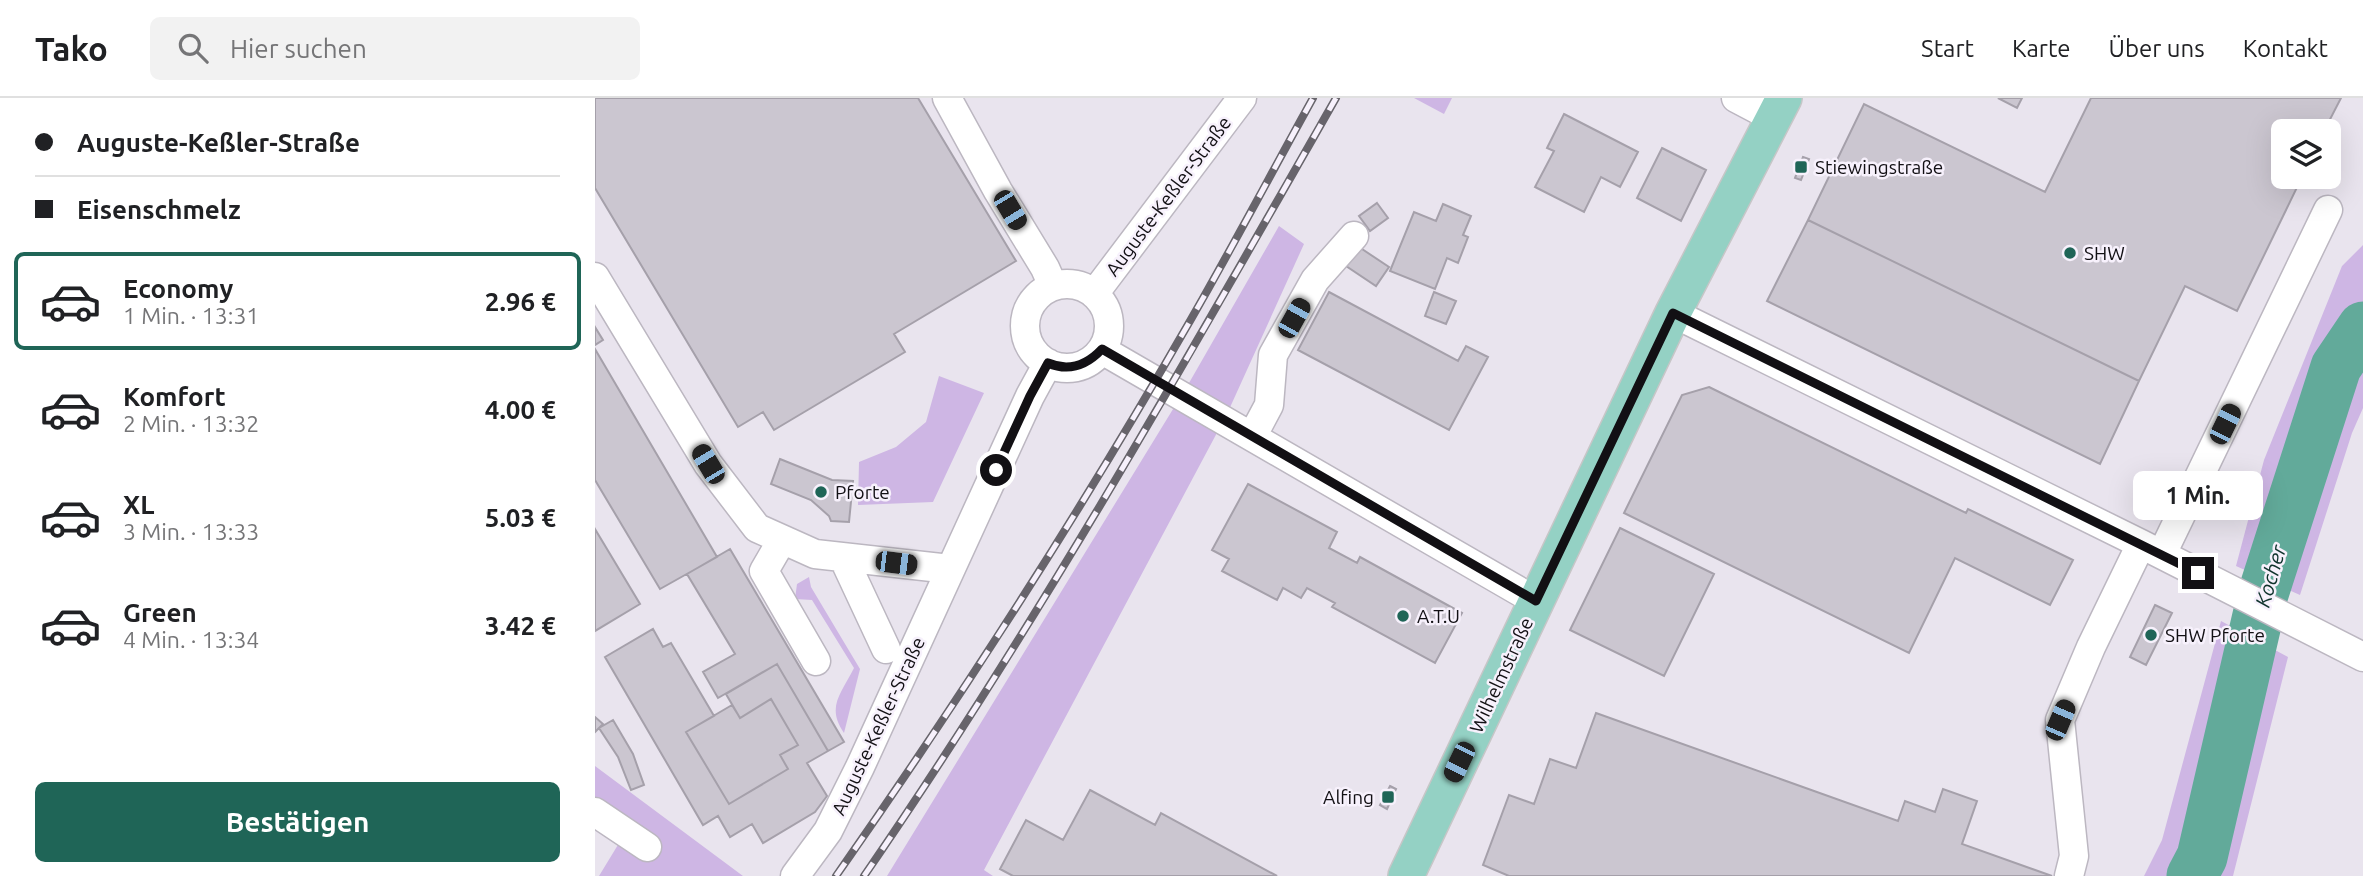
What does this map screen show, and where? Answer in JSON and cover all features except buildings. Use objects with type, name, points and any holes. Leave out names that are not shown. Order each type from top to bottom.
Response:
[{"type":"main road","name":"Wilhelmstraße","points":[[1406,876],[1673,313],[1779,108]]},
{"type":"street","points":[[947,98],[1053,286],[1041,292],[1026,313],[1024,326],[1033,351],[1048,363],[1068,368],[1092,359],[1102,349],[1536,601]]},
{"type":"street","name":"Auguste-Keßler-Straße","points":[[1094,294],[1242,98]]},
{"type":"street","points":[[1736,98],[1779,108]]},
{"type":"street","points":[[2069,876],[2074,856],[2060,720],[2091,648],[2152,549],[2328,210]]},
{"type":"street","points":[[1253,435],[1269,405],[1273,355],[1315,280],[1354,236]]},
{"type":"street","points":[[595,276],[708,464],[757,528],[815,554],[950,569]]},
{"type":"street","name":"Auguste-Keßler-Straße","points":[[1053,286],[1066,283],[1079,285],[1094,294],[1107,312],[1109,324],[1102,349]]},
{"type":"street","points":[[1673,313],[2152,549],[2363,657]]},
{"type":"street","name":"Auguste-Keßler-Straße","points":[[795,876],[828,831],[860,767],[1030,396],[1048,363]]},
{"type":"street","points":[[782,540],[764,571],[817,661]]},
{"type":"street","points":[[843,557],[886,649]]},
{"type":"street","points":[[595,812],[647,847]]},
{"type":"shaded area","points":[[1414,98],[1452,98],[1444,114]]},
{"type":"shaded area","points":[[1279,226],[1304,244],[1227,414],[984,870],[993,876],[887,876],[1189,383]]},
{"type":"shaded area","points":[[2363,245],[2363,408],[2352,433],[2300,595],[2236,566],[2264,460],[2342,266]]},
{"type":"shaded area","points":[[939,376],[984,393],[933,502],[858,505],[859,462],[896,447],[926,422]]},
{"type":"shaded area","points":[[809,577],[811,587],[860,669],[844,733],[836,716],[837,700],[854,668],[812,600],[795,599],[797,584]]},
{"type":"shaded area","points":[[2221,621],[2288,657],[2233,876],[2144,876],[2162,840]]},
{"type":"shaded area","points":[[595,766],[743,876],[599,876],[627,830],[595,808]]},
{"type":"waterway","name":"Kocher","points":[[2192,876],[2202,857],[2263,594],[2336,367],[2363,327]]},
{"type":"railway","points":[[836,876],[975,671],[1106,463],[1206,293],[1313,98]]},
{"type":"railway","points":[[864,876],[928,782],[1108,492],[1336,98]]},
{"type":"place","name":"Stiewingstraße","points":[[1801,167]]},
{"type":"place","name":"SHW","points":[[2070,253]]},
{"type":"place","name":"Pforte","points":[[821,492]]},
{"type":"place","name":"A.T.U","points":[[1403,616]]},
{"type":"place","name":"SHW Pforte","points":[[2151,635]]},
{"type":"place","name":"Alfing","points":[[1388,797]]},
{"type":"route","points":[[996,470],[1048,363],[1068,368],[1081,365],[1102,349],[1536,601],[1673,313],[2198,573]]}]
